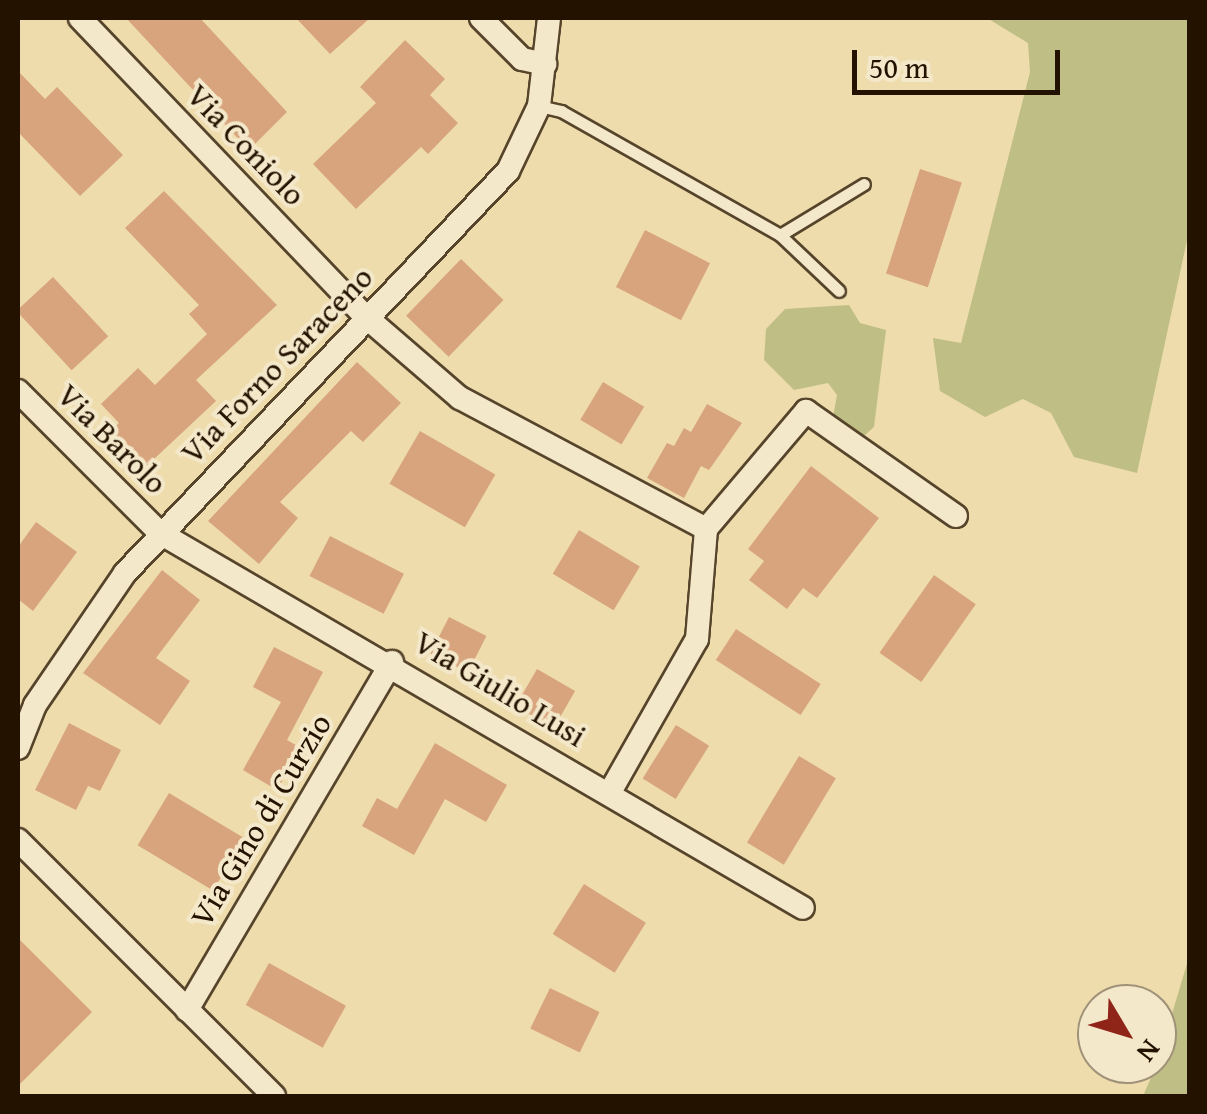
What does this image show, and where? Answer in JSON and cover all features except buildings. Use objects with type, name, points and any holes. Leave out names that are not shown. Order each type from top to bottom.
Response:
[{"type":"street","name":"Via Coniolo","points":[[80,18],[366,316],[460,398],[706,529]]},
{"type":"street","points":[[481,18],[522,59],[545,64]]},
{"type":"street","name":"Via Forno Saraceno","points":[[18,748],[35,704],[96,610],[160,533],[508,171],[539,106],[548,18]]},
{"type":"street","name":"Via Barolo","points":[[18,390],[160,533]]},
{"type":"street","points":[[610,792],[697,638],[706,529],[806,411],[956,516]]},
{"type":"street","name":"Via Giulio Lusi","points":[[160,533],[392,662],[804,908]]},
{"type":"street","name":"Via Gino di Curzio","points":[[187,1010],[392,662]]},
{"type":"street","points":[[18,840],[274,1096]]},
{"type":"lane","points":[[539,106],[561,111],[780,236],[839,291]]},
{"type":"lane","points":[[780,236],[864,184]]},
{"type":"shaded area","points":[[987,18],[1189,18],[1189,231],[1137,473],[1074,457],[1051,413],[1023,399],[985,417],[940,391],[933,338],[961,343],[1030,72],[1028,43]]},
{"type":"shaded area","points":[[849,305],[860,323],[886,330],[874,427],[857,442],[832,423],[837,395],[828,383],[794,390],[764,360],[766,329],[785,309]]},
{"type":"shaded area","points":[[1189,957],[1189,1096],[1143,1096],[1148,1084],[1177,1084],[1177,997]]}]
